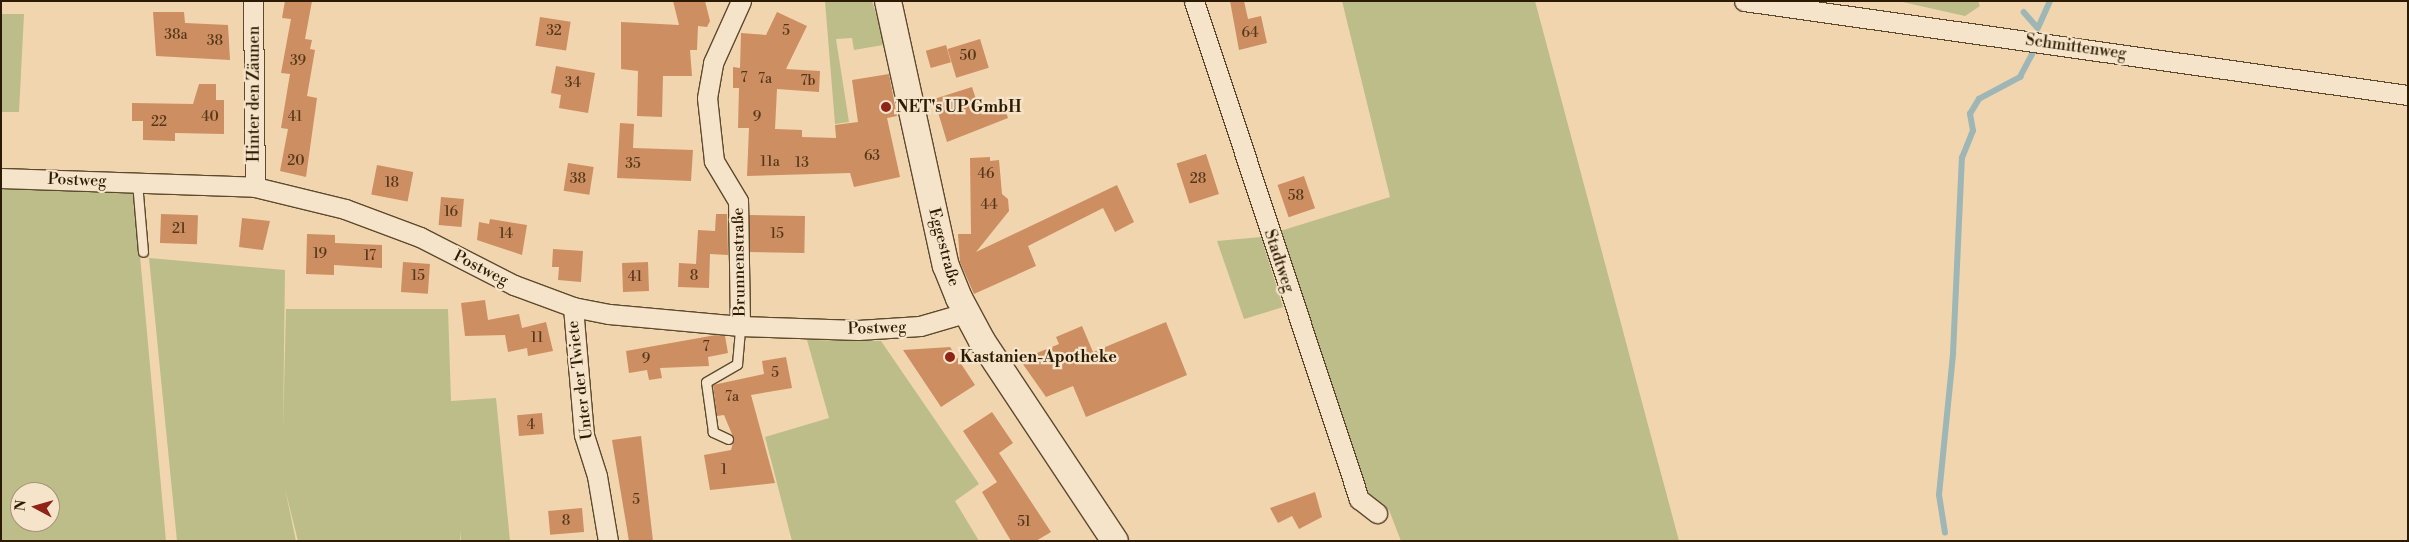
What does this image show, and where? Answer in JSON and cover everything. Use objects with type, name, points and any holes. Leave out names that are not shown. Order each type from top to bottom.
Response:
[{"type":"main road","name":"Eggestraße","points":[[888,1],[946,266],[965,313],[1115,541]]},
{"type":"street","name":"Hinter den Zäunen","points":[[253,1],[255,187]]},
{"type":"street","name":"Brunnenstraße","points":[[740,326],[738,201],[714,161],[707,98],[712,63],[741,1]]},
{"type":"street","name":"Stadtweg","points":[[1194,1],[1359,499],[1377,514]]},
{"type":"street","name":"Schmittenweg","points":[[1744,1],[2408,94]]},
{"type":"street","name":"Postweg","points":[[1,178],[255,187],[345,209],[573,307],[740,326],[858,330],[920,326],[965,313]]},
{"type":"street","name":"Unter der Twiete","points":[[573,307],[584,435],[597,476],[608,541]]},
{"type":"lane","points":[[137,182],[143,252]]},
{"type":"lane","points":[[728,439],[713,432],[706,382],[737,364],[740,326]]},
{"type":"green space","points":[[825,1],[872,1],[884,40],[883,45],[854,50],[852,38],[836,39],[849,122],[835,124]]},
{"type":"green space","points":[[1342,1],[1535,1],[1679,541],[1401,541],[1389,510],[1367,492],[1277,232],[1390,197]]},
{"type":"green space","points":[[1898,1],[1978,1],[1980,6],[1965,16]]},
{"type":"green space","points":[[1,14],[24,14],[19,112],[1,112]]},
{"type":"green space","points":[[1,183],[134,190],[166,541],[1,541]]},
{"type":"green space","points":[[1261,237],[1283,307],[1244,319],[1217,241]]},
{"type":"green space","points":[[149,258],[285,270],[283,430],[286,309],[448,309],[451,401],[496,398],[510,541],[461,541],[460,531],[460,541],[298,541],[285,489],[296,541],[177,541]]},
{"type":"green space","points":[[807,340],[881,341],[979,484],[955,501],[979,541],[792,541],[765,437],[829,418]]},
{"type":"building","points":[[285,1],[312,1],[305,39],[312,40],[310,49],[315,50],[307,96],[317,98],[306,177],[280,171],[288,129],[281,128],[290,74],[281,73],[291,19],[282,18]]},
{"type":"building","points":[[673,1],[705,1],[710,21],[707,27],[698,26],[697,50],[690,50],[692,76],[663,76],[662,117],[637,116],[638,71],[621,69],[621,22],[679,25]]},
{"type":"building","points":[[1230,1],[1244,1],[1248,19],[1261,16],[1267,43],[1239,50]]},
{"type":"building","points":[[153,12],[184,12],[185,23],[228,25],[230,60],[156,56]]},
{"type":"building","points":[[777,12],[807,26],[786,69],[820,71],[819,92],[777,89],[775,129],[802,130],[802,137],[836,138],[835,125],[858,122],[852,80],[889,74],[897,116],[887,118],[900,177],[854,187],[850,173],[747,176],[749,128],[738,128],[739,88],[733,88],[733,67],[740,68],[741,33],[766,35]]},
{"type":"building","points":[[540,17],[571,22],[566,50],[535,46]]},
{"type":"building","points":[[980,39],[989,68],[956,78],[947,49]]},
{"type":"building","points":[[946,45],[951,62],[931,68],[926,51]]},
{"type":"building","points":[[556,66],[595,73],[588,113],[559,108],[561,95],[551,93]]},
{"type":"building","points":[[199,84],[216,84],[216,100],[224,100],[224,134],[175,133],[175,141],[143,140],[143,121],[132,121],[132,103],[193,104]]},
{"type":"building","points":[[972,87],[980,111],[1003,103],[1008,118],[947,142],[934,99]]},
{"type":"building","points":[[620,123],[634,124],[633,148],[693,150],[691,181],[617,178]]},
{"type":"building","points":[[1206,154],[1219,194],[1189,204],[1177,164]]},
{"type":"building","points":[[990,157],[990,161],[999,160],[1002,194],[1008,199],[1009,211],[976,252],[1117,185],[1134,222],[1115,232],[1103,208],[1028,246],[1036,266],[974,294],[960,262],[958,234],[971,234],[970,158]]},
{"type":"building","points":[[568,163],[594,167],[589,195],[564,191]]},
{"type":"building","points":[[377,165],[413,172],[408,202],[371,194]]},
{"type":"building","points":[[1304,176],[1315,208],[1289,217],[1278,185]]},
{"type":"building","points":[[441,197],[464,199],[461,227],[439,225]]},
{"type":"building","points":[[161,214],[198,215],[197,244],[160,243]]},
{"type":"building","points":[[716,214],[727,214],[728,255],[710,254],[709,288],[678,287],[679,263],[696,264],[698,230],[715,231]]},
{"type":"building","points":[[749,215],[805,216],[804,253],[748,252]]},
{"type":"building","points":[[242,218],[270,221],[263,250],[239,247]]},
{"type":"building","points":[[490,219],[527,225],[522,255],[477,240],[479,222],[489,224]]},
{"type":"building","points":[[307,234],[335,235],[335,243],[382,245],[382,268],[334,265],[334,275],[306,274]]},
{"type":"building","points":[[553,249],[583,251],[581,282],[558,280],[559,267],[552,267]]},
{"type":"building","points":[[403,262],[430,264],[428,294],[401,292]]},
{"type":"building","points":[[648,262],[649,291],[623,292],[622,263]]},
{"type":"building","points":[[485,300],[488,320],[519,314],[522,328],[546,322],[553,351],[528,356],[527,348],[508,352],[505,335],[465,336],[461,303]]},
{"type":"building","points":[[1166,322],[1187,375],[1086,417],[1073,386],[1046,397],[1020,360],[1059,344],[1056,337],[1082,326],[1093,352]]},
{"type":"building","points":[[716,335],[725,336],[728,353],[708,357],[709,366],[660,368],[662,378],[649,380],[647,370],[629,373],[626,351]]},
{"type":"building","points":[[950,347],[975,385],[941,407],[903,350]]},
{"type":"building","points":[[786,357],[792,388],[751,395],[775,483],[710,490],[704,455],[731,450],[734,439],[724,415],[717,416],[713,385],[764,374],[762,361]]},
{"type":"building","points":[[992,412],[1013,443],[999,453],[1051,532],[1036,541],[1011,541],[982,492],[997,482],[963,431]]},
{"type":"building","points":[[542,413],[544,434],[519,436],[517,415]]},
{"type":"building","points":[[641,436],[653,541],[629,541],[612,440]]},
{"type":"building","points":[[1315,492],[1322,517],[1299,529],[1292,516],[1278,523],[1270,508]]},
{"type":"building","points":[[582,508],[584,532],[550,535],[548,511]]},
{"type":"waterway","points":[[2038,28],[2050,1]]},
{"type":"waterway","points":[[2024,12],[2038,28]]},
{"type":"waterway","points":[[1945,533],[1939,495],[1953,354],[1962,158],[1973,131],[1970,114],[1979,99],[2020,77],[2032,54]]},
{"type":"place","name":"NET's UP GmbH","points":[[886,107]]},
{"type":"place","name":"Kastanien-Apotheke","points":[[950,357]]}]
